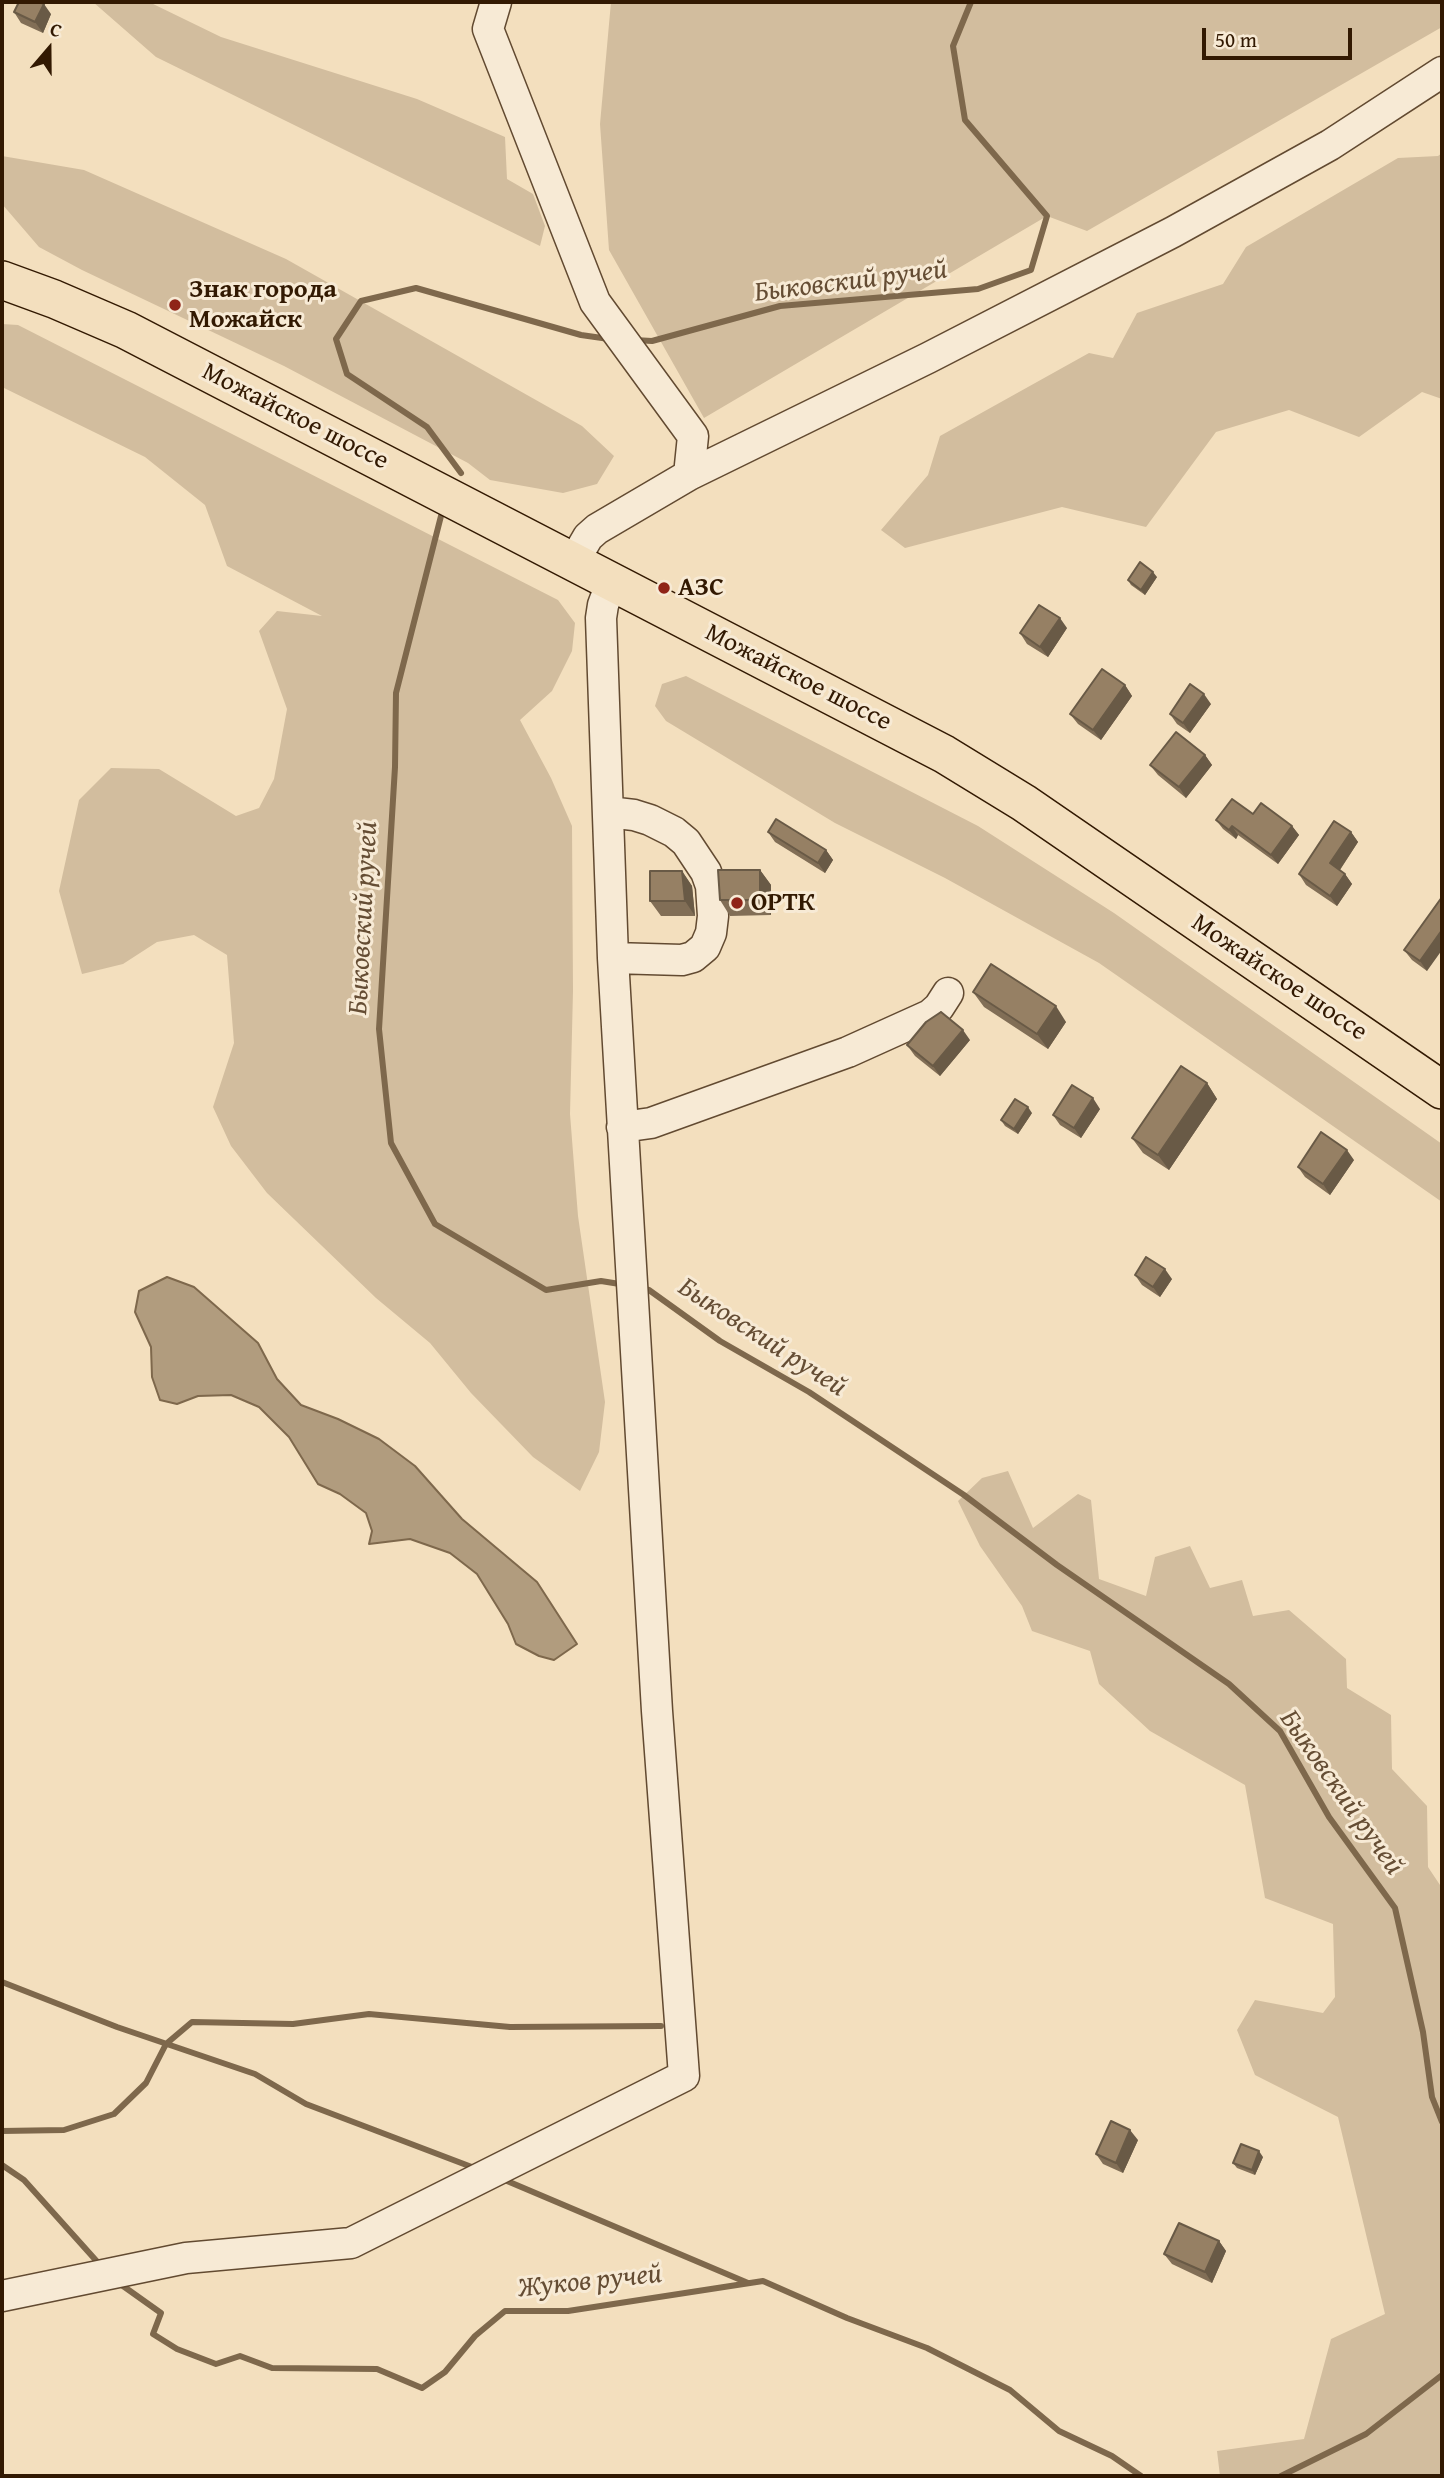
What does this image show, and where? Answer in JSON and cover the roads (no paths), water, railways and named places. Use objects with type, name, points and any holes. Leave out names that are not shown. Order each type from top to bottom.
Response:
[{"type":"main road","name":"Можайское шоссе","points":[[2,280],[126,330],[944,754],[985,779],[1442,1090]]},
{"type":"street","points":[[496,2],[488,29],[596,302],[692,436],[689,475]]},
{"type":"street","points":[[574,561],[588,537],[597,529],[689,475],[915,364],[1173,232],[1329,145],[1442,72]]},
{"type":"street","points":[[2,2297],[186,2258],[351,2243],[684,2076],[657,1711],[613,958],[601,618],[612,581]]},
{"type":"street","points":[[608,812],[634,814],[650,820],[674,832],[686,842],[706,872],[711,886],[713,916],[711,933],[705,947],[693,957],[682,960],[613,958]]},
{"type":"street","points":[[622,1127],[651,1123],[848,1052],[930,1014],[939,1007],[948,993]]},
{"type":"waterway","name":"Быковский ручей","points":[[634,340],[652,341],[780,306],[978,289],[1031,270],[1047,216],[965,120],[953,46],[971,2]]},
{"type":"waterway","name":"Быковский ручей","points":[[461,473],[427,427],[347,374],[336,339],[361,301],[416,288],[581,335],[609,339]]},
{"type":"waterway","name":"Быковский ручей","points":[[441,516],[396,693],[395,767],[379,1029],[391,1143],[435,1224],[546,1290],[601,1281],[626,1285]]},
{"type":"waterway","name":"Быковский ручей","points":[[640,1288],[649,1290],[720,1341],[809,1392],[964,1495],[1057,1565],[1229,1684],[1280,1731],[1329,1817],[1395,1908],[1423,2032],[1432,2097],[1442,2122]]},
{"type":"waterway","points":[[2,1982],[117,2027],[255,2074],[306,2104],[477,2169]]},
{"type":"waterway","points":[[2,2131],[64,2130],[114,2114],[146,2083],[166,2044],[192,2022],[293,2024],[369,2014],[510,2027],[661,2026]]},
{"type":"waterway","name":"Жуков ручей","points":[[2,2165],[24,2180],[101,2266]]},
{"type":"waterway","points":[[500,2178],[748,2283]]},
{"type":"waterway","name":"Жуков ручей","points":[[116,2281],[161,2313],[153,2334],[177,2349],[216,2364],[240,2356],[272,2368],[377,2369],[422,2388],[445,2372],[475,2336],[505,2311],[568,2311],[763,2281],[847,2318],[927,2348],[1010,2390],[1059,2431],[1112,2456],[1141,2476]]},
{"type":"waterway","name":"Жуков ручей","points":[[1281,2476],[1366,2434],[1442,2375]]},
{"type":"place","name":"Знак города Можайск","points":[[175,305]]},
{"type":"place","name":"АЗС","points":[[664,588]]},
{"type":"place","name":"ОРТК","points":[[737,903]]}]
